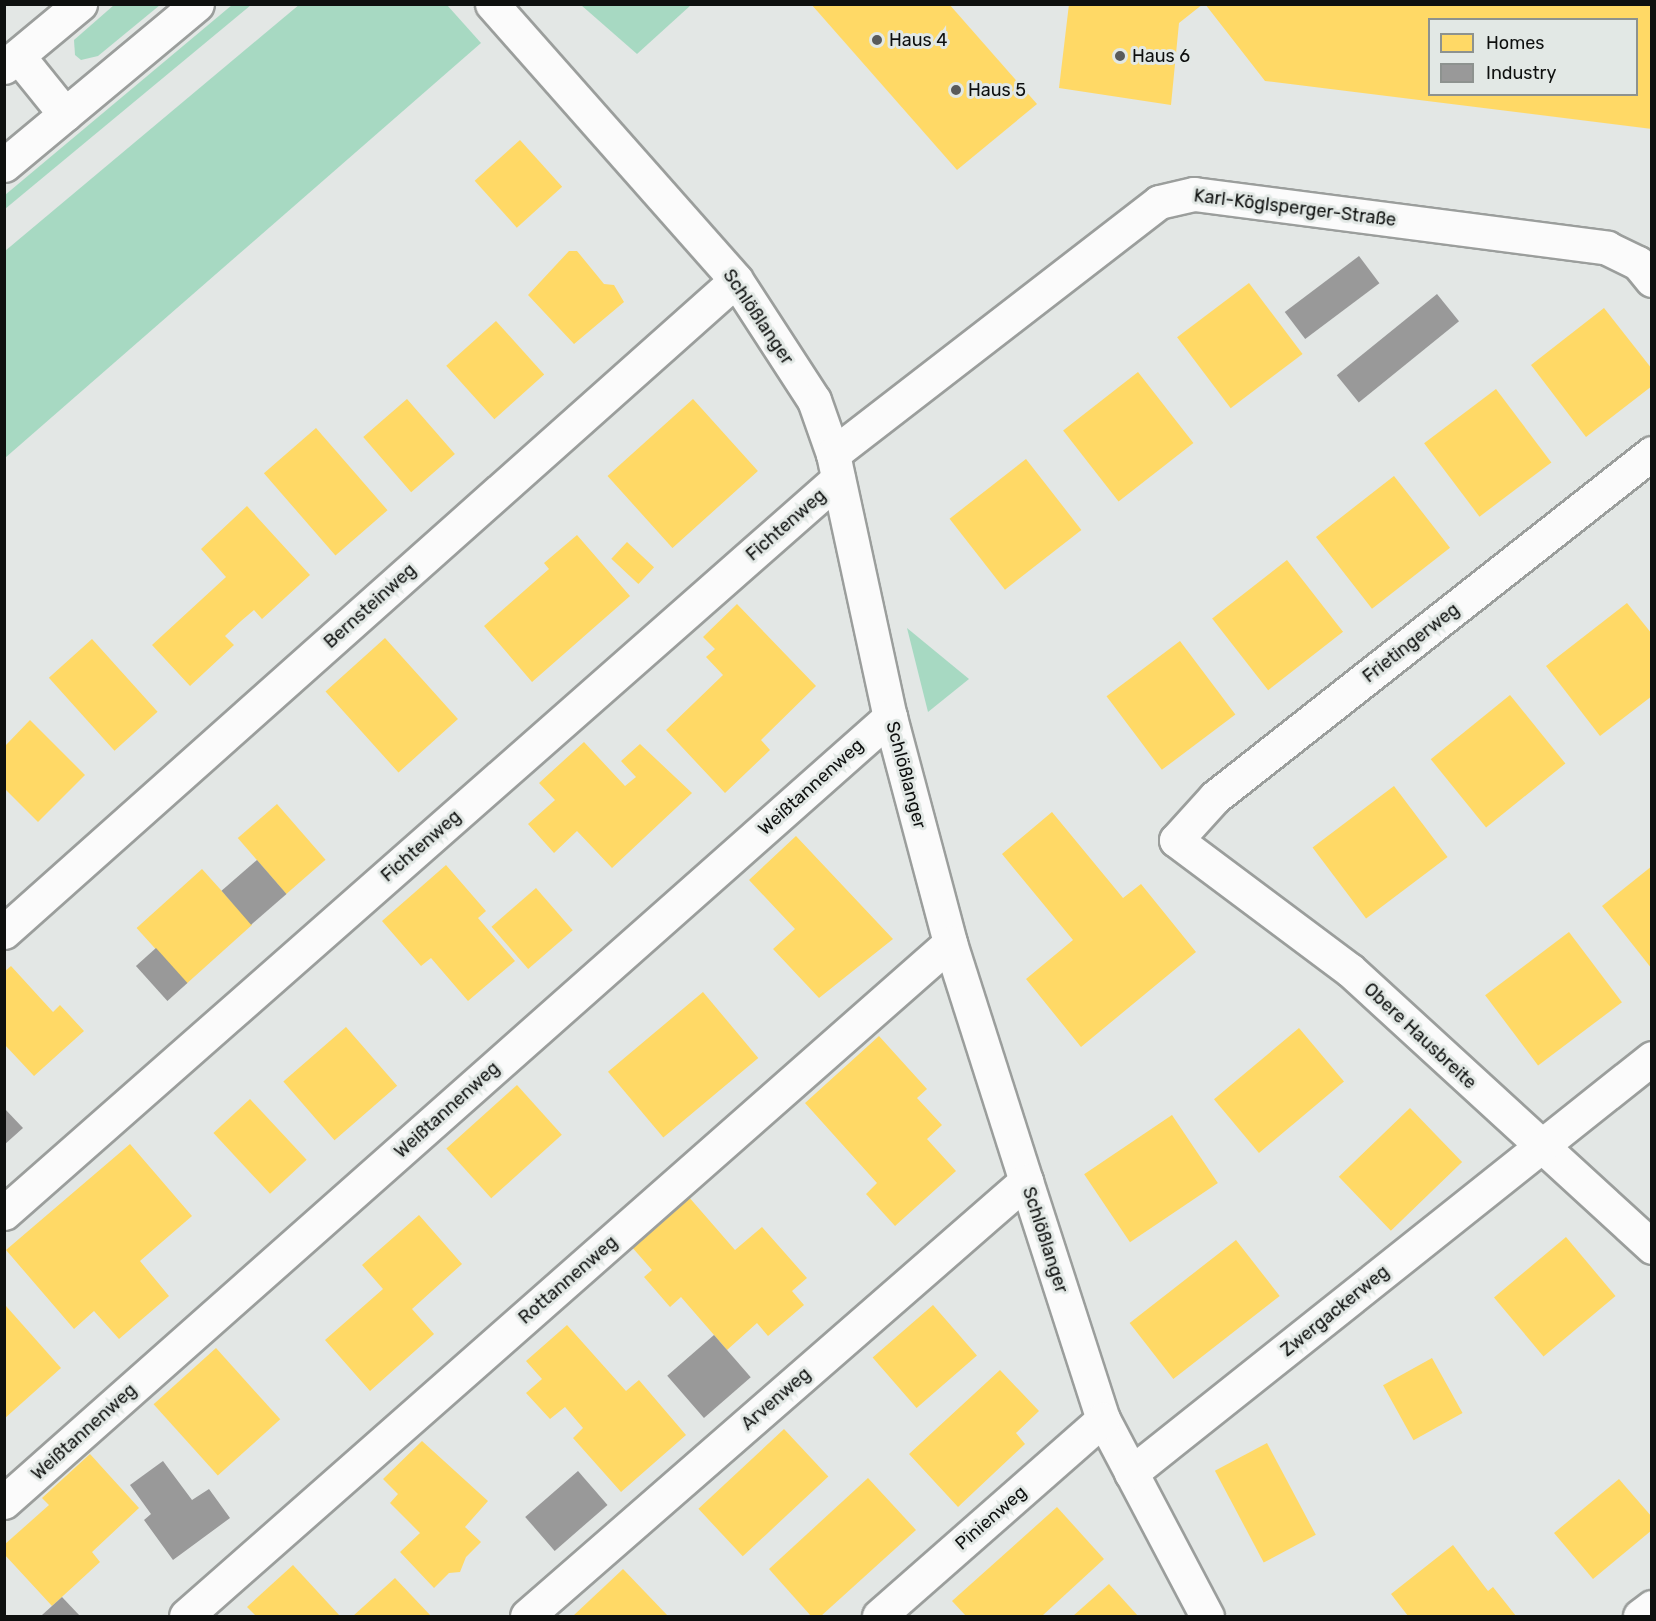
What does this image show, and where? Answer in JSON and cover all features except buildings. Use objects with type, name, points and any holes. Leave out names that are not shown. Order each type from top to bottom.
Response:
[{"type":"street","points":[[65,114],[11,62],[80,4]]},
{"type":"street","points":[[4,165],[197,4]]},
{"type":"street","name":"Schlößlanger","points":[[492,4],[736,280],[814,400],[836,467],[890,717],[950,943],[1026,1181],[1103,1419],[1207,1617]]},
{"type":"street","name":"Karl-Köglsperger-Straße","points":[[836,467],[1159,202],[1194,194],[1607,248],[1638,263],[1652,280]]},
{"type":"street","name":"Bernsteinweg","points":[[4,932],[736,280]]},
{"type":"street","name":"Frietingerweg","points":[[1176,840],[1215,797],[1652,453]]},
{"type":"street","name":"Fichtenweg","points":[[4,1213],[836,467]]},
{"type":"street","name":"Weißtannenweg","points":[[4,1502],[890,717]]},
{"type":"street","name":"Obere Hausbreite","points":[[1176,840],[1350,970],[1539,1148],[1652,1247]]},
{"type":"street","name":"Rottannenweg","points":[[186,1617],[950,943]]},
{"type":"street","name":"Zwergackerweg","points":[[1131,1473],[1652,1058]]},
{"type":"street","name":"Arvenweg","points":[[527,1617],[1026,1181]]},
{"type":"street","name":"Pinienweg","points":[[879,1617],[1103,1419]]},
{"type":"street","points":[[1640,1617],[1652,1607]]},
{"type":"green space","points":[[300,4],[447,5],[481,43],[5,458],[5,251]]},
{"type":"green space","points":[[114,5],[160,5],[98,56],[81,60],[75,55],[74,40]]},
{"type":"green space","points":[[232,5],[251,5],[5,209],[5,195]]},
{"type":"green space","points":[[581,5],[691,5],[637,54]]},
{"type":"green space","points":[[907,628],[969,679],[928,712]]},
{"type":"place","name":"Haus 4","points":[[877,40]]},
{"type":"place","name":"Haus 6","points":[[1120,56]]},
{"type":"place","name":"Haus 5","points":[[956,90]]}]
